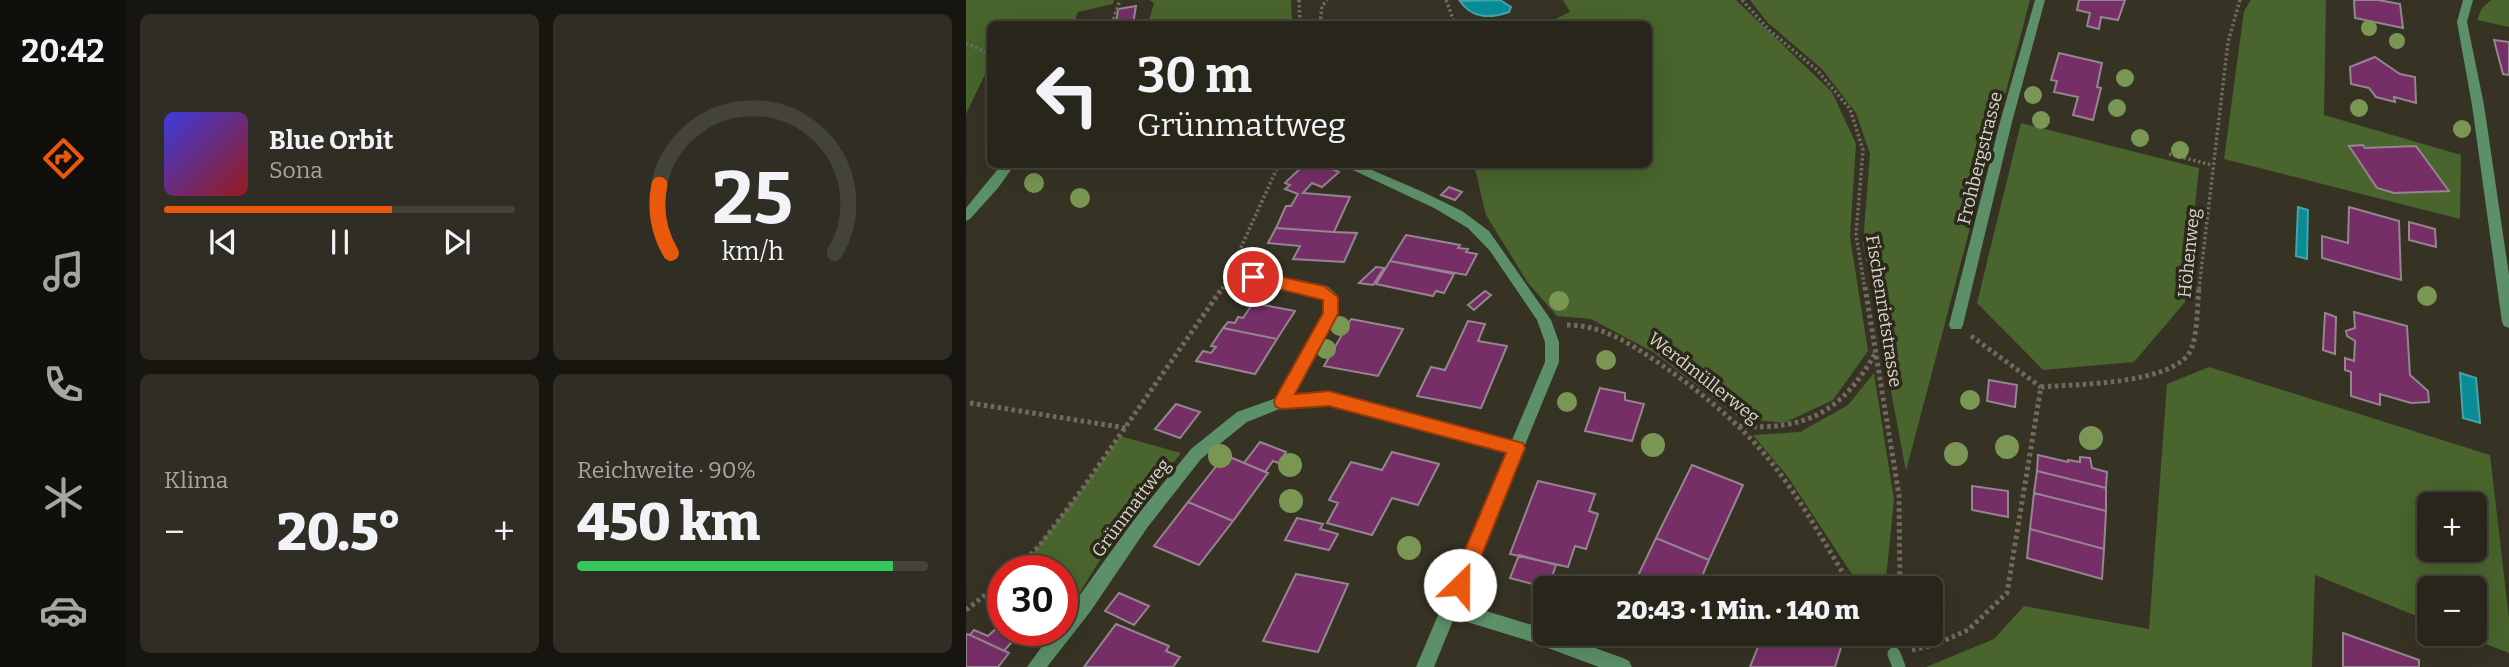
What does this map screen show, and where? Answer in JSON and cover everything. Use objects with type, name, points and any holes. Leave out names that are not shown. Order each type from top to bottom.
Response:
[{"type":"street","name":"Frohbergstrasse","points":[[1956,325],[2006,122],[2040,0]]},
{"type":"street","points":[[2468,0],[2462,22],[2478,105],[2509,322]]},
{"type":"street","points":[[966,216],[1006,168]]},
{"type":"street","points":[[1355,168],[1468,221],[1483,234],[1549,325],[1555,345],[1552,362],[1425,667]]},
{"type":"street","name":"Grünmattweg","points":[[1036,667],[1084,606],[1141,523],[1196,454],[1242,417],[1282,402],[1329,398],[1517,448]]},
{"type":"street","points":[[1450,608],[1529,632],[1623,667]]},
{"type":"lane","points":[[1253,277],[1324,292],[1330,297],[1331,314],[1282,402]]},
{"type":"path","points":[[1113,21],[1120,0]]},
{"type":"path","points":[[1299,0],[1300,21]]},
{"type":"path","points":[[1320,21],[1322,6],[1327,0]]},
{"type":"path","points":[[1446,0],[1454,21]]},
{"type":"path","name":"Fischenrietstrasse","points":[[1742,0],[1769,30],[1817,70],[1850,109],[1863,150],[1856,235],[1899,495],[1900,576]]},
{"type":"path","name":"Höhenweg","points":[[2041,387],[2141,379],[2174,367],[2192,349],[2228,42],[2239,0]]},
{"type":"path","points":[[966,43],[987,53]]},
{"type":"path","points":[[2169,154],[2212,166]]},
{"type":"path","points":[[1028,555],[1076,498],[1219,296],[1277,168]]},
{"type":"path","name":"Werdmüllerweg","points":[[1584,325],[1606,332],[1653,359],[1738,426],[1781,476],[1844,576]]},
{"type":"path","points":[[1897,660],[1968,630],[2007,593],[2041,387],[1956,325]]},
{"type":"path","points":[[1738,426],[1762,429],[1789,427],[1811,420],[1849,394],[1864,377],[1876,351]]},
{"type":"path","points":[[970,403],[1126,428]]},
{"type":"path","points":[[966,610],[987,594]]},
{"type":"green space","points":[[966,0],[1114,0],[1113,4],[1078,12],[1074,21],[987,21],[987,70],[966,114]]},
{"type":"green space","points":[[1149,0],[1291,0],[1292,21],[1149,21],[1154,3]]},
{"type":"green space","points":[[1563,0],[1736,0],[1832,92],[1856,144],[1850,237],[1868,351],[1833,400],[1784,423],[1740,418],[1653,352],[1591,319],[1557,316],[1528,283],[1486,215],[1475,168],[1652,168],[1652,21],[1551,21],[1570,12]]},
{"type":"green space","points":[[1750,0],[2030,0],[1906,471],[1863,243],[1870,154],[1856,113],[1822,69],[1767,22]]},
{"type":"green space","points":[[2251,0],[2326,0],[2324,115],[2461,155],[2460,219],[2224,159],[2244,11]]},
{"type":"green space","points":[[2491,0],[2509,0],[2509,27],[2477,20],[2482,8]]},
{"type":"green space","points":[[2021,123],[2199,168],[2185,302],[2134,362],[2043,370],[1977,303]]},
{"type":"green space","points":[[2209,367],[2490,455],[2509,618],[2509,653],[2487,644],[2487,576],[2417,576],[2417,616],[2315,575],[2312,667],[1926,667],[1994,639],[2024,606],[2149,629],[2167,384]]},
{"type":"green space","points":[[1874,373],[1894,500],[1886,576],[1853,576],[1788,477],[1753,435],[1800,432],[1848,405]]},
{"type":"green space","points":[[1120,436],[1181,453],[1117,532],[1078,596],[1078,555],[1032,555]]},
{"type":"water","points":[[1500,0],[1511,7],[1509,12],[1495,16],[1475,14],[1460,1]]},
{"type":"water","points":[[2298,207],[2308,210],[2307,259],[2296,256]]},
{"type":"water","points":[[2460,373],[2476,378],[2480,423],[2463,418]]},
{"type":"building","points":[[2079,0],[2125,0],[2118,20],[2101,17],[2099,29],[2087,26],[2090,13],[2077,10]]},
{"type":"building","points":[[2354,0],[2400,4],[2403,28],[2355,18]]},
{"type":"building","points":[[1136,6],[1134,21],[1116,21],[1118,9]]},
{"type":"building","points":[[2494,40],[2509,42],[2509,75],[2503,74]]},
{"type":"building","points":[[2059,53],[2102,63],[2097,87],[2101,88],[2093,120],[2073,115],[2078,97],[2054,92],[2057,81],[2051,80]]},
{"type":"building","points":[[2375,57],[2400,74],[2415,77],[2416,103],[2394,97],[2395,102],[2376,97],[2369,88],[2351,84],[2350,67]]},
{"type":"building","points":[[2363,145],[2365,148],[2416,146],[2449,191],[2394,193],[2377,188],[2349,146]]},
{"type":"building","points":[[1301,168],[1330,168],[1339,172],[1322,187],[1312,183],[1303,193],[1350,197],[1334,232],[1276,228],[1286,206],[1291,206],[1298,194],[1285,189],[1290,185],[1285,183]]},
{"type":"building","points":[[1449,187],[1462,192],[1455,200],[1441,195]]},
{"type":"building","points":[[2349,207],[2399,221],[2401,280],[2322,258],[2322,236],[2348,243]]},
{"type":"building","points":[[2409,222],[2435,229],[2436,247],[2409,240]]},
{"type":"building","points":[[1276,228],[1357,233],[1344,262],[1293,259],[1300,246],[1268,243]]},
{"type":"building","points":[[1406,235],[1460,245],[1458,248],[1477,254],[1466,275],[1390,261]]},
{"type":"building","points":[[1390,261],[1454,274],[1444,293],[1436,291],[1433,296],[1376,284]]},
{"type":"building","points":[[1376,267],[1384,268],[1373,285],[1359,283]]},
{"type":"building","points":[[1485,291],[1491,295],[1474,310],[1468,305]]},
{"type":"building","points":[[1253,303],[1295,311],[1277,339],[1223,328],[1228,322],[1235,323],[1238,317],[1243,318]]},
{"type":"building","points":[[2354,312],[2407,326],[2410,375],[2428,391],[2429,402],[2411,403],[2380,394],[2380,405],[2351,396],[2351,372],[2345,370],[2345,358],[2354,361],[2355,341],[2347,336],[2346,331],[2355,328]]},
{"type":"building","points":[[2325,313],[2336,317],[2335,354],[2323,350]]},
{"type":"building","points":[[1351,319],[1403,329],[1378,376],[1324,366]]},
{"type":"building","points":[[1468,321],[1485,324],[1478,341],[1507,346],[1481,408],[1417,396],[1431,367],[1445,370]]},
{"type":"building","points":[[1223,328],[1277,339],[1255,374],[1196,361],[1203,351],[1211,353],[1216,347],[1211,346]]},
{"type":"building","points":[[1989,380],[2017,385],[2015,407],[1987,401]]},
{"type":"building","points":[[1600,388],[1625,393],[1625,400],[1644,404],[1632,441],[1585,431]]},
{"type":"building","points":[[1176,404],[1200,412],[1180,438],[1155,429]]},
{"type":"building","points":[[1260,442],[1286,452],[1279,463],[1273,461],[1265,472],[1244,463]]},
{"type":"building","points":[[1392,452],[1439,464],[1418,505],[1392,498],[1372,535],[1327,523],[1338,503],[1329,500],[1351,462],[1382,470]]},
{"type":"building","points":[[1225,455],[1268,473],[1233,521],[1188,502]]},
{"type":"building","points":[[2038,455],[2068,462],[2080,462],[2080,457],[2090,458],[2092,468],[2107,472],[2106,488],[2037,471]]},
{"type":"building","points":[[1692,465],[1743,485],[1709,560],[1656,538]]},
{"type":"building","points":[[2037,471],[2106,488],[2106,511],[2034,493]]},
{"type":"building","points":[[1538,481],[1595,494],[1589,511],[1598,514],[1586,549],[1575,546],[1568,567],[1510,554]]},
{"type":"building","points":[[1972,486],[2008,491],[2008,517],[1972,510]]},
{"type":"building","points":[[2034,493],[2106,511],[2104,549],[2030,529]]},
{"type":"building","points":[[1188,502],[1233,521],[1199,565],[1154,546]]},
{"type":"building","points":[[1297,518],[1323,524],[1320,529],[1338,534],[1329,550],[1285,540]]},
{"type":"building","points":[[2030,529],[2104,549],[2102,579],[2027,558]]},
{"type":"building","points":[[1656,538],[1709,560],[1702,576],[1638,576]]},
{"type":"building","points":[[1519,555],[1556,565],[1552,576],[1533,576],[1533,584],[1510,578]]},
{"type":"building","points":[[1296,574],[1348,584],[1318,652],[1263,641]]},
{"type":"building","points":[[1119,593],[1149,606],[1134,625],[1105,611]]},
{"type":"building","points":[[1116,624],[1169,646],[1166,651],[1180,657],[1173,667],[1084,667]]},
{"type":"building","points":[[974,630],[987,636],[987,643],[970,635]]},
{"type":"building","points":[[2343,633],[2419,660],[2419,667],[2343,667]]},
{"type":"building","points":[[966,634],[987,643],[987,646],[1009,653],[998,667],[966,667]]},
{"type":"building","points":[[993,646],[1008,646],[1004,651]]},
{"type":"building","points":[[1758,646],[1841,646],[1835,667],[1750,667]]},
{"type":"route","points":[[1253,277],[1324,292],[1330,297],[1332,305],[1331,314],[1282,402],[1329,398],[1517,448],[1460,585]]}]
